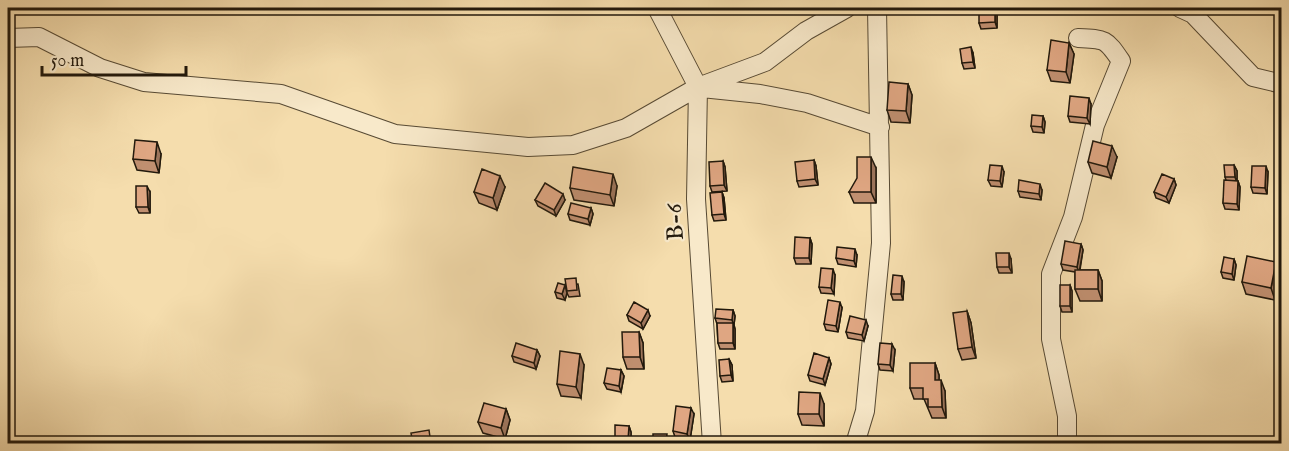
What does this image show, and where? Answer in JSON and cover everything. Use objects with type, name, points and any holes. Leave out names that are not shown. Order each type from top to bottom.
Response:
[{"type":"street","name":"B-6","points":[[657,8],[698,87],[696,199],[712,444]]},
{"type":"street","points":[[8,38],[39,37],[100,68],[144,82],[281,94],[394,134],[517,146],[573,144],[626,128],[698,87],[765,62],[806,31],[847,8]]},
{"type":"street","points":[[855,444],[865,411],[882,243],[877,8]]},
{"type":"street","points":[[1180,8],[1193,14],[1253,77],[1281,84]]},
{"type":"street","points":[[1067,444],[1067,416],[1051,339],[1051,274],[1073,218],[1095,125],[1121,61],[1109,44],[1100,39],[1078,38]]},
{"type":"street","points":[[698,87],[760,94],[807,103],[880,127]]},
{"type":"building","points":[[979,8],[995,8],[995,22],[979,23]]},
{"type":"building","points":[[1051,40],[1069,43],[1066,72],[1047,70]]},
{"type":"building","points":[[971,47],[973,62],[962,63],[960,49]]},
{"type":"building","points":[[889,82],[908,84],[906,111],[887,110]]},
{"type":"building","points":[[1070,96],[1089,98],[1087,118],[1068,116]]},
{"type":"building","points":[[1032,115],[1043,116],[1042,127],[1031,126]]},
{"type":"building","points":[[135,140],[157,142],[155,161],[133,159]]},
{"type":"building","points":[[1093,141],[1112,146],[1107,167],[1088,162]]},
{"type":"building","points":[[857,157],[871,157],[871,192],[849,192],[857,178]]},
{"type":"building","points":[[814,160],[815,179],[797,181],[795,162]]},
{"type":"building","points":[[723,161],[724,185],[710,186],[709,162]]},
{"type":"building","points":[[990,165],[1002,166],[1000,181],[988,180]]},
{"type":"building","points":[[1224,165],[1234,165],[1235,177],[1225,177]]},
{"type":"building","points":[[1252,166],[1266,166],[1265,188],[1251,187]]},
{"type":"building","points":[[573,167],[613,174],[610,195],[570,188]]},
{"type":"building","points":[[482,169],[500,176],[493,198],[474,192]]},
{"type":"building","points":[[1162,174],[1174,179],[1166,197],[1154,192]]},
{"type":"building","points":[[1019,180],[1040,184],[1039,194],[1018,191]]},
{"type":"building","points":[[1224,180],[1238,181],[1237,204],[1223,203]]},
{"type":"building","points":[[545,183],[563,194],[554,210],[535,200]]},
{"type":"building","points":[[136,186],[147,186],[148,207],[136,207]]},
{"type":"building","points":[[722,192],[724,214],[712,215],[710,193]]},
{"type":"building","points":[[571,203],[591,208],[588,219],[568,214]]},
{"type":"building","points":[[795,237],[810,238],[809,258],[794,258]]},
{"type":"building","points":[[1065,241],[1081,244],[1077,267],[1061,264]]},
{"type":"building","points":[[837,247],[855,249],[854,261],[836,258]]},
{"type":"building","points":[[996,253],[1009,253],[1009,267],[997,267]]},
{"type":"building","points":[[1247,256],[1276,262],[1271,288],[1242,282]]},
{"type":"building","points":[[1224,257],[1234,259],[1232,274],[1221,272]]},
{"type":"building","points":[[821,268],[833,269],[831,288],[819,287]]},
{"type":"building","points":[[1075,270],[1098,270],[1098,289],[1075,289]]},
{"type":"building","points":[[893,275],[902,276],[901,294],[891,294]]},
{"type":"building","points":[[576,278],[577,290],[567,291],[565,279]]},
{"type":"building","points":[[558,283],[565,285],[562,294],[555,292]]},
{"type":"building","points":[[1060,285],[1070,285],[1070,306],[1060,306]]},
{"type":"building","points":[[828,300],[840,302],[836,326],[824,324]]},
{"type":"building","points":[[634,302],[648,310],[641,323],[627,315]]},
{"type":"building","points":[[716,309],[733,310],[732,320],[715,318]]},
{"type":"building","points":[[967,311],[972,347],[958,349],[953,313]]},
{"type":"building","points":[[850,316],[866,320],[862,335],[846,332]]},
{"type":"building","points":[[717,323],[733,323],[733,343],[718,343]]},
{"type":"building","points":[[622,332],[639,332],[640,357],[623,357]]},
{"type":"building","points":[[516,343],[537,350],[534,363],[512,356]]},
{"type":"building","points":[[880,343],[892,344],[890,365],[878,364]]},
{"type":"building","points":[[560,351],[580,354],[576,387],[557,384]]},
{"type":"building","points":[[814,353],[829,358],[823,379],[808,375]]},
{"type":"building","points":[[729,359],[731,375],[720,376],[719,360]]},
{"type":"building","points":[[910,363],[935,363],[935,380],[941,380],[942,407],[928,407],[928,399],[923,399],[923,388],[910,388]]},
{"type":"building","points":[[607,368],[621,370],[619,386],[604,383]]},
{"type":"building","points":[[799,392],[820,393],[819,414],[798,414]]},
{"type":"building","points":[[484,403],[506,409],[501,428],[478,422]]},
{"type":"building","points":[[676,406],[691,408],[687,434],[673,431]]},
{"type":"building","points":[[615,425],[629,426],[628,440],[615,439]]},
{"type":"building","points":[[429,430],[431,444],[413,444],[411,433]]},
{"type":"building","points":[[653,434],[667,434],[666,444],[653,444]]}]
